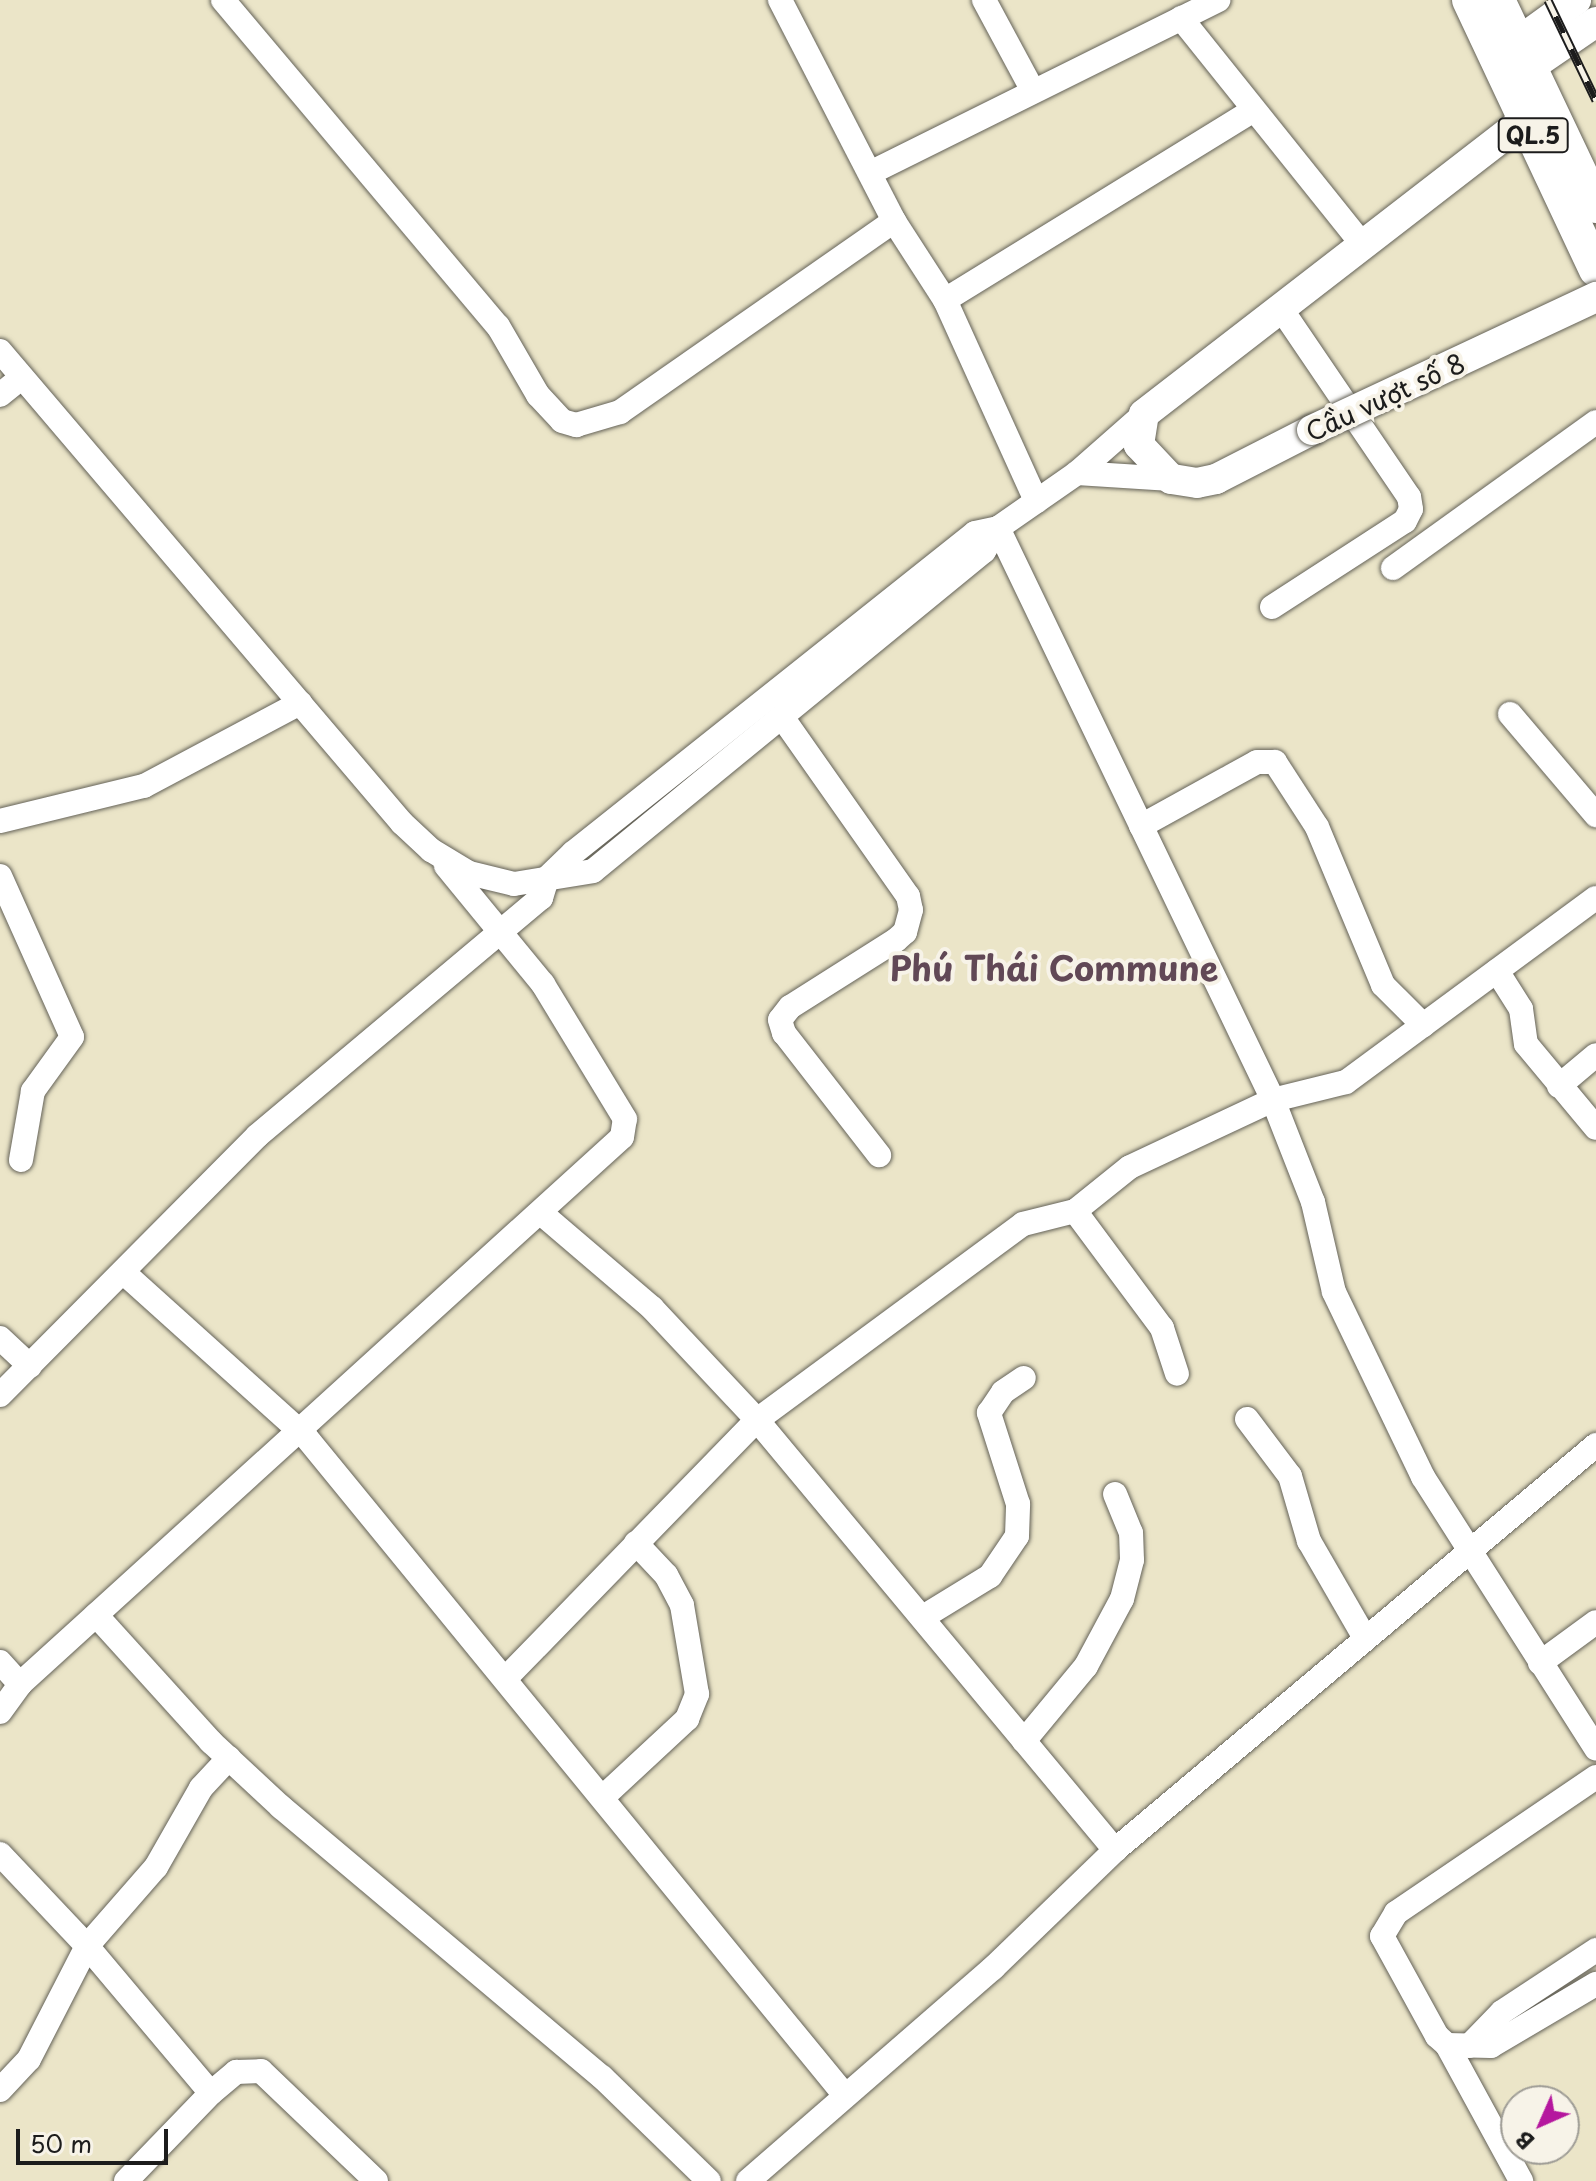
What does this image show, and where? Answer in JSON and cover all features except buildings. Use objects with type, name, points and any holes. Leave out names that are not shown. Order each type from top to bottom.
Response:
[{"type":"highway","name":"QL.5","points":[[1469,0],[1514,61]]},
{"type":"highway","name":"QL.5","points":[[1498,0],[1514,61],[1537,113],[1596,270]]},
{"type":"highway","name":"QL.5","points":[[1537,113],[1596,206]]},
{"type":"main road","points":[[1514,61],[1584,12]]},
{"type":"main road","points":[[1171,479],[1139,445],[1144,414],[1537,113]]},
{"type":"main road","name":"Cầu vượt số 8","points":[[1171,479],[1216,479],[1312,430],[1596,297]]},
{"type":"street","points":[[223,0],[498,326],[538,395],[562,421],[576,425],[620,412],[894,221]]},
{"type":"street","points":[[780,0],[894,221],[945,300],[1036,501]]},
{"type":"street","points":[[984,0],[1033,91]]},
{"type":"street","points":[[870,173],[1218,0]]},
{"type":"street","points":[[1181,18],[1252,111],[1363,245]]},
{"type":"street","points":[[945,300],[1252,111]]},
{"type":"street","points":[[1272,607],[1405,521],[1411,509],[1409,497],[1281,309]]},
{"type":"street","points":[[0,351],[300,703],[503,930],[543,984],[625,1119],[622,1137],[542,1214],[20,1684],[0,1712]]},
{"type":"street","points":[[0,395],[22,377]]},
{"type":"street","points":[[0,1395],[257,1136],[541,898],[547,878],[975,533],[998,528],[1077,473],[1144,414]]},
{"type":"street","points":[[1393,568],[1596,422]]},
{"type":"street","name":"Cầu vượt số 8","points":[[1077,473],[1171,479]]},
{"type":"street","points":[[431,850],[469,873],[514,884],[593,871],[984,551],[998,528]]},
{"type":"street","points":[[998,528],[1273,1100],[1313,1202],[1334,1292],[1423,1477],[1596,1749]]},
{"type":"street","points":[[0,821],[144,786],[300,703]]},
{"type":"street","points":[[1510,714],[1596,815]]},
{"type":"street","points":[[782,717],[908,896],[911,910],[905,932],[790,1007],[780,1020],[784,1033],[879,1155]]},
{"type":"street","points":[[1141,826],[1257,762],[1275,762],[1317,827],[1383,985],[1423,1025]]},
{"type":"street","points":[[0,876],[72,1037],[33,1091],[21,1160]]},
{"type":"street","points":[[505,1679],[757,1420],[1023,1224],[1075,1211],[1130,1167],[1273,1100],[1346,1082],[1596,898]]},
{"type":"street","points":[[1497,971],[1521,1009],[1526,1044],[1596,1128]]},
{"type":"street","points":[[1559,1086],[1596,1055]]},
{"type":"street","points":[[1075,1211],[1162,1328],[1177,1374]]},
{"type":"street","points":[[542,1214],[652,1308],[757,1420],[1115,1850]]},
{"type":"street","points":[[123,1272],[298,1431],[603,1797],[843,2093]]},
{"type":"street","points":[[0,1338],[30,1366]]},
{"type":"street","points":[[923,1617],[990,1576],[1017,1536],[1018,1504],[989,1413],[1003,1392],[1024,1378]]},
{"type":"street","points":[[1247,1419],[1290,1476],[1309,1541],[1365,1638]]},
{"type":"street","points":[[748,2181],[843,2093],[993,1968],[1115,1850],[1596,1445]]},
{"type":"street","points":[[1024,1741],[1086,1666],[1122,1599],[1132,1560],[1131,1533],[1115,1494]]},
{"type":"street","points":[[603,1797],[687,1719],[697,1694],[682,1605],[666,1575],[636,1543]]},
{"type":"street","points":[[96,1615],[229,1758],[602,2077],[709,2181]]},
{"type":"street","points":[[1540,1663],[1596,1622]]},
{"type":"street","points":[[0,1662],[20,1684]]},
{"type":"street","points":[[0,2090],[29,2059],[87,1946],[156,1867],[201,1788],[229,1758]]},
{"type":"street","points":[[1521,2181],[1458,2045],[1384,1946],[1384,1928],[1396,1913],[1596,1777]]},
{"type":"street","points":[[0,1854],[87,1946],[211,2093]]},
{"type":"street","points":[[1458,2045],[1596,1950]]},
{"type":"street","points":[[1458,2045],[1491,2046],[1516,2035],[1596,1984]]},
{"type":"street","points":[[126,2181],[211,2093],[236,2072],[261,2071],[376,2181]]},
{"type":"railway","points":[[1548,0],[1596,100]]},
{"type":"district","name":"Phú Thái Commune","points":[[1054,968]]}]
